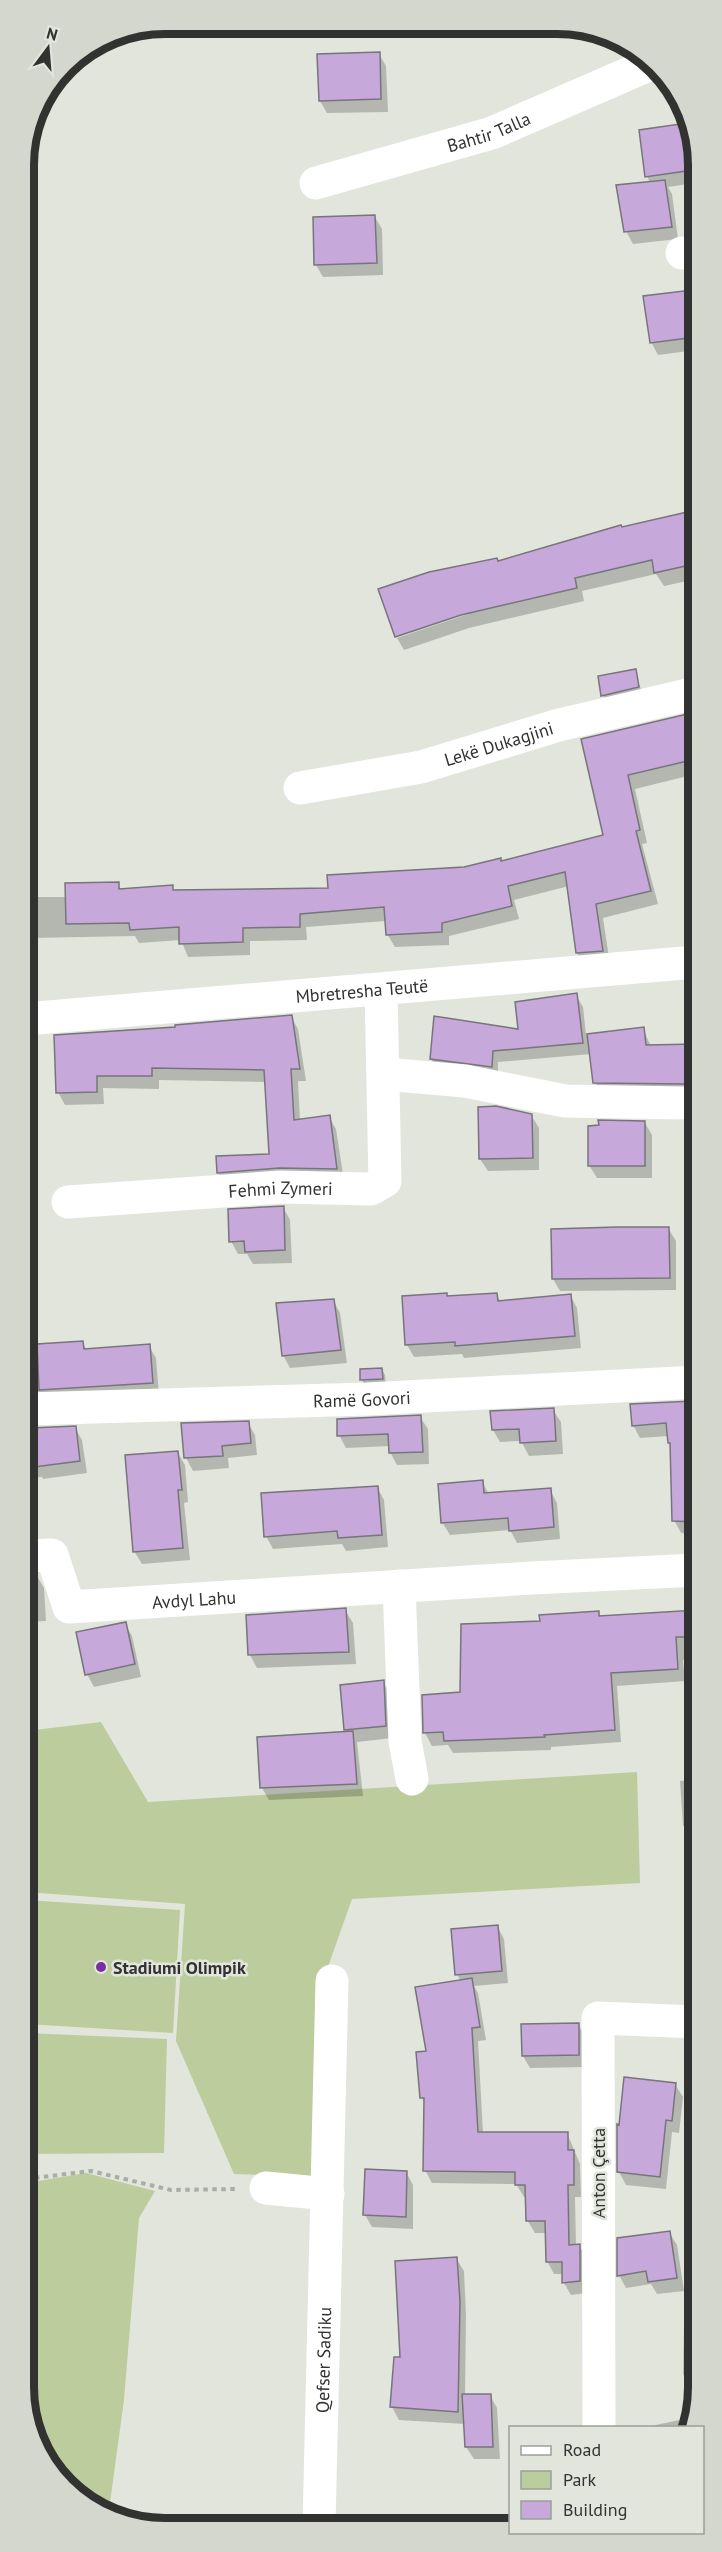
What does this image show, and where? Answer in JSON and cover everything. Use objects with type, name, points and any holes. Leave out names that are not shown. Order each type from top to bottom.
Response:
[{"type":"street","name":"Bahtir Talla","points":[[316,183],[492,133],[643,67]]},
{"type":"street","name":"Lekë Dukagjini","points":[[300,788],[421,766],[559,725],[688,695]]},
{"type":"street","name":"Mbretresha Teutë","points":[[35,1018],[688,963]]},
{"type":"street","name":"Fehmi Zymeri","points":[[68,1202],[280,1187],[371,1189],[385,1181],[381,990]]},
{"type":"street","points":[[384,1074],[465,1080],[565,1101],[685,1103]]},
{"type":"street","name":"Ramë Govori","points":[[34,1409],[367,1399],[687,1382]]},
{"type":"street","name":"Avdyl Lahu","points":[[34,1556],[52,1555],[69,1607],[687,1571]]},
{"type":"street","points":[[399,1587],[405,1741],[412,1779]]},
{"type":"street","name":"Qefser Sadiku","points":[[319,2518],[332,1981]]},
{"type":"street","name":"Anton Çetta","points":[[599,2426],[598,2018],[687,2022]]},
{"type":"street","points":[[266,2188],[328,2194]]},
{"type":"path","points":[[34,2178],[91,2171],[171,2190],[266,2188]]},
{"type":"green space","points":[[101,1722],[148,1802],[637,1772],[640,1883],[352,1899],[324,1978],[317,2177],[234,2174],[176,2041],[185,1904],[34,1893],[34,1730]]},
{"type":"green space","name":"Stadiumi Olimpik","points":[[34,1901],[180,1910],[173,2033],[34,2024]]},
{"type":"green space","points":[[34,2033],[167,2039],[164,2153],[34,2154]]},
{"type":"green space","points":[[86,2173],[155,2191],[139,2218],[124,2400],[110,2505],[86,2491],[61,2466],[48,2445],[37,2412],[34,2387],[34,2182]]},
{"type":"building","points":[[380,52],[381,99],[319,101],[317,54]]},
{"type":"building","points":[[681,124],[688,171],[645,177],[639,130]]},
{"type":"building","points":[[665,180],[672,227],[624,232],[616,185]]},
{"type":"building","points":[[375,215],[377,263],[314,265],[313,217]]},
{"type":"building","points":[[688,290],[688,338],[650,343],[643,296]]},
{"type":"building","points":[[688,512],[688,565],[654,573],[652,560],[575,578],[577,588],[461,615],[395,637],[378,589],[429,572],[497,558],[498,561],[621,525],[622,527]]},
{"type":"building","points":[[636,669],[639,687],[601,696],[598,676]]},
{"type":"building","points":[[688,714],[688,761],[628,775],[640,830],[636,831],[651,891],[596,904],[603,951],[576,953],[565,872],[508,886],[512,906],[442,923],[442,932],[386,935],[384,907],[300,914],[300,927],[243,928],[243,942],[179,944],[179,927],[130,930],[129,923],[66,924],[65,883],[119,882],[119,889],[173,885],[173,890],[328,888],[327,875],[464,867],[501,858],[501,861],[603,835],[581,739]]},
{"type":"building","points":[[577,993],[583,1043],[493,1051],[492,1067],[430,1059],[434,1016],[518,1029],[515,1002]]},
{"type":"building","points":[[292,1015],[300,1069],[291,1069],[294,1120],[330,1115],[337,1169],[279,1168],[217,1173],[216,1156],[269,1154],[264,1070],[152,1068],[152,1076],[97,1076],[97,1092],[56,1093],[54,1035],[175,1027],[175,1025]]},
{"type":"building","points":[[644,1027],[646,1045],[688,1044],[688,1085],[593,1083],[587,1034]]},
{"type":"building","points":[[496,1106],[532,1114],[533,1158],[479,1159],[478,1107]]},
{"type":"building","points":[[598,1120],[645,1121],[645,1166],[588,1166],[588,1126],[599,1125]]},
{"type":"building","points":[[284,1206],[285,1250],[245,1252],[244,1241],[229,1242],[228,1209]]},
{"type":"building","points":[[669,1227],[670,1278],[552,1279],[551,1229]]},
{"type":"building","points":[[447,1293],[447,1296],[497,1293],[498,1301],[571,1294],[575,1336],[455,1346],[455,1342],[405,1345],[402,1296]]},
{"type":"building","points":[[334,1299],[341,1350],[282,1356],[276,1303]]},
{"type":"building","points":[[83,1341],[84,1349],[150,1344],[153,1383],[39,1390],[37,1344]]},
{"type":"building","points":[[382,1368],[383,1379],[360,1380],[360,1369]]},
{"type":"building","points":[[687,1401],[687,1522],[672,1521],[670,1443],[668,1443],[666,1423],[632,1426],[630,1404]]},
{"type":"building","points":[[554,1408],[556,1441],[520,1443],[519,1429],[492,1430],[490,1411]]},
{"type":"building","points":[[421,1415],[423,1452],[389,1453],[388,1434],[337,1436],[337,1419]]},
{"type":"building","points":[[249,1421],[251,1443],[222,1446],[223,1456],[184,1458],[181,1423]]},
{"type":"building","points":[[76,1426],[80,1461],[34,1467],[34,1428]]},
{"type":"building","points":[[178,1451],[182,1490],[178,1490],[183,1548],[133,1552],[125,1455]]},
{"type":"building","points":[[483,1480],[484,1493],[551,1488],[554,1527],[509,1531],[508,1518],[441,1523],[438,1484]]},
{"type":"building","points":[[378,1486],[382,1535],[338,1538],[337,1531],[264,1537],[261,1493]]},
{"type":"building","points":[[346,1608],[349,1652],[248,1655],[246,1615]]},
{"type":"building","points":[[599,1611],[599,1616],[687,1611],[687,1637],[676,1637],[678,1669],[611,1673],[615,1730],[544,1735],[545,1737],[444,1741],[443,1732],[423,1733],[422,1695],[460,1692],[461,1624],[540,1621],[539,1615]]},
{"type":"building","points":[[126,1622],[135,1664],[85,1675],[76,1632]]},
{"type":"building","points":[[384,1680],[386,1726],[344,1730],[340,1685]]},
{"type":"building","points":[[353,1731],[357,1784],[260,1788],[257,1737]]},
{"type":"building","points":[[498,1925],[502,1971],[455,1975],[451,1929]]},
{"type":"building","points":[[472,1978],[480,2027],[472,2028],[478,2132],[568,2132],[568,2150],[574,2150],[574,2185],[568,2185],[569,2245],[580,2244],[580,2281],[562,2283],[562,2262],[546,2262],[545,2221],[526,2221],[525,2185],[515,2185],[515,2172],[423,2171],[424,2098],[420,2098],[416,2052],[426,2051],[415,1987]]},
{"type":"building","points":[[579,2023],[579,2055],[522,2056],[521,2024]]},
{"type":"building","points":[[624,2077],[676,2083],[672,2121],[666,2120],[660,2177],[617,2172],[617,2124],[619,2125]]},
{"type":"building","points":[[365,2169],[407,2171],[406,2217],[363,2215]]},
{"type":"building","points":[[670,2231],[677,2278],[648,2282],[646,2271],[617,2276],[617,2238]]},
{"type":"building","points":[[457,2257],[460,2301],[458,2412],[390,2407],[394,2357],[400,2357],[395,2261]]},
{"type":"building","points":[[462,2394],[491,2394],[493,2447],[465,2447]]},
{"type":"place","name":"Stadiumi Olimpik","points":[[101,1967]]}]
